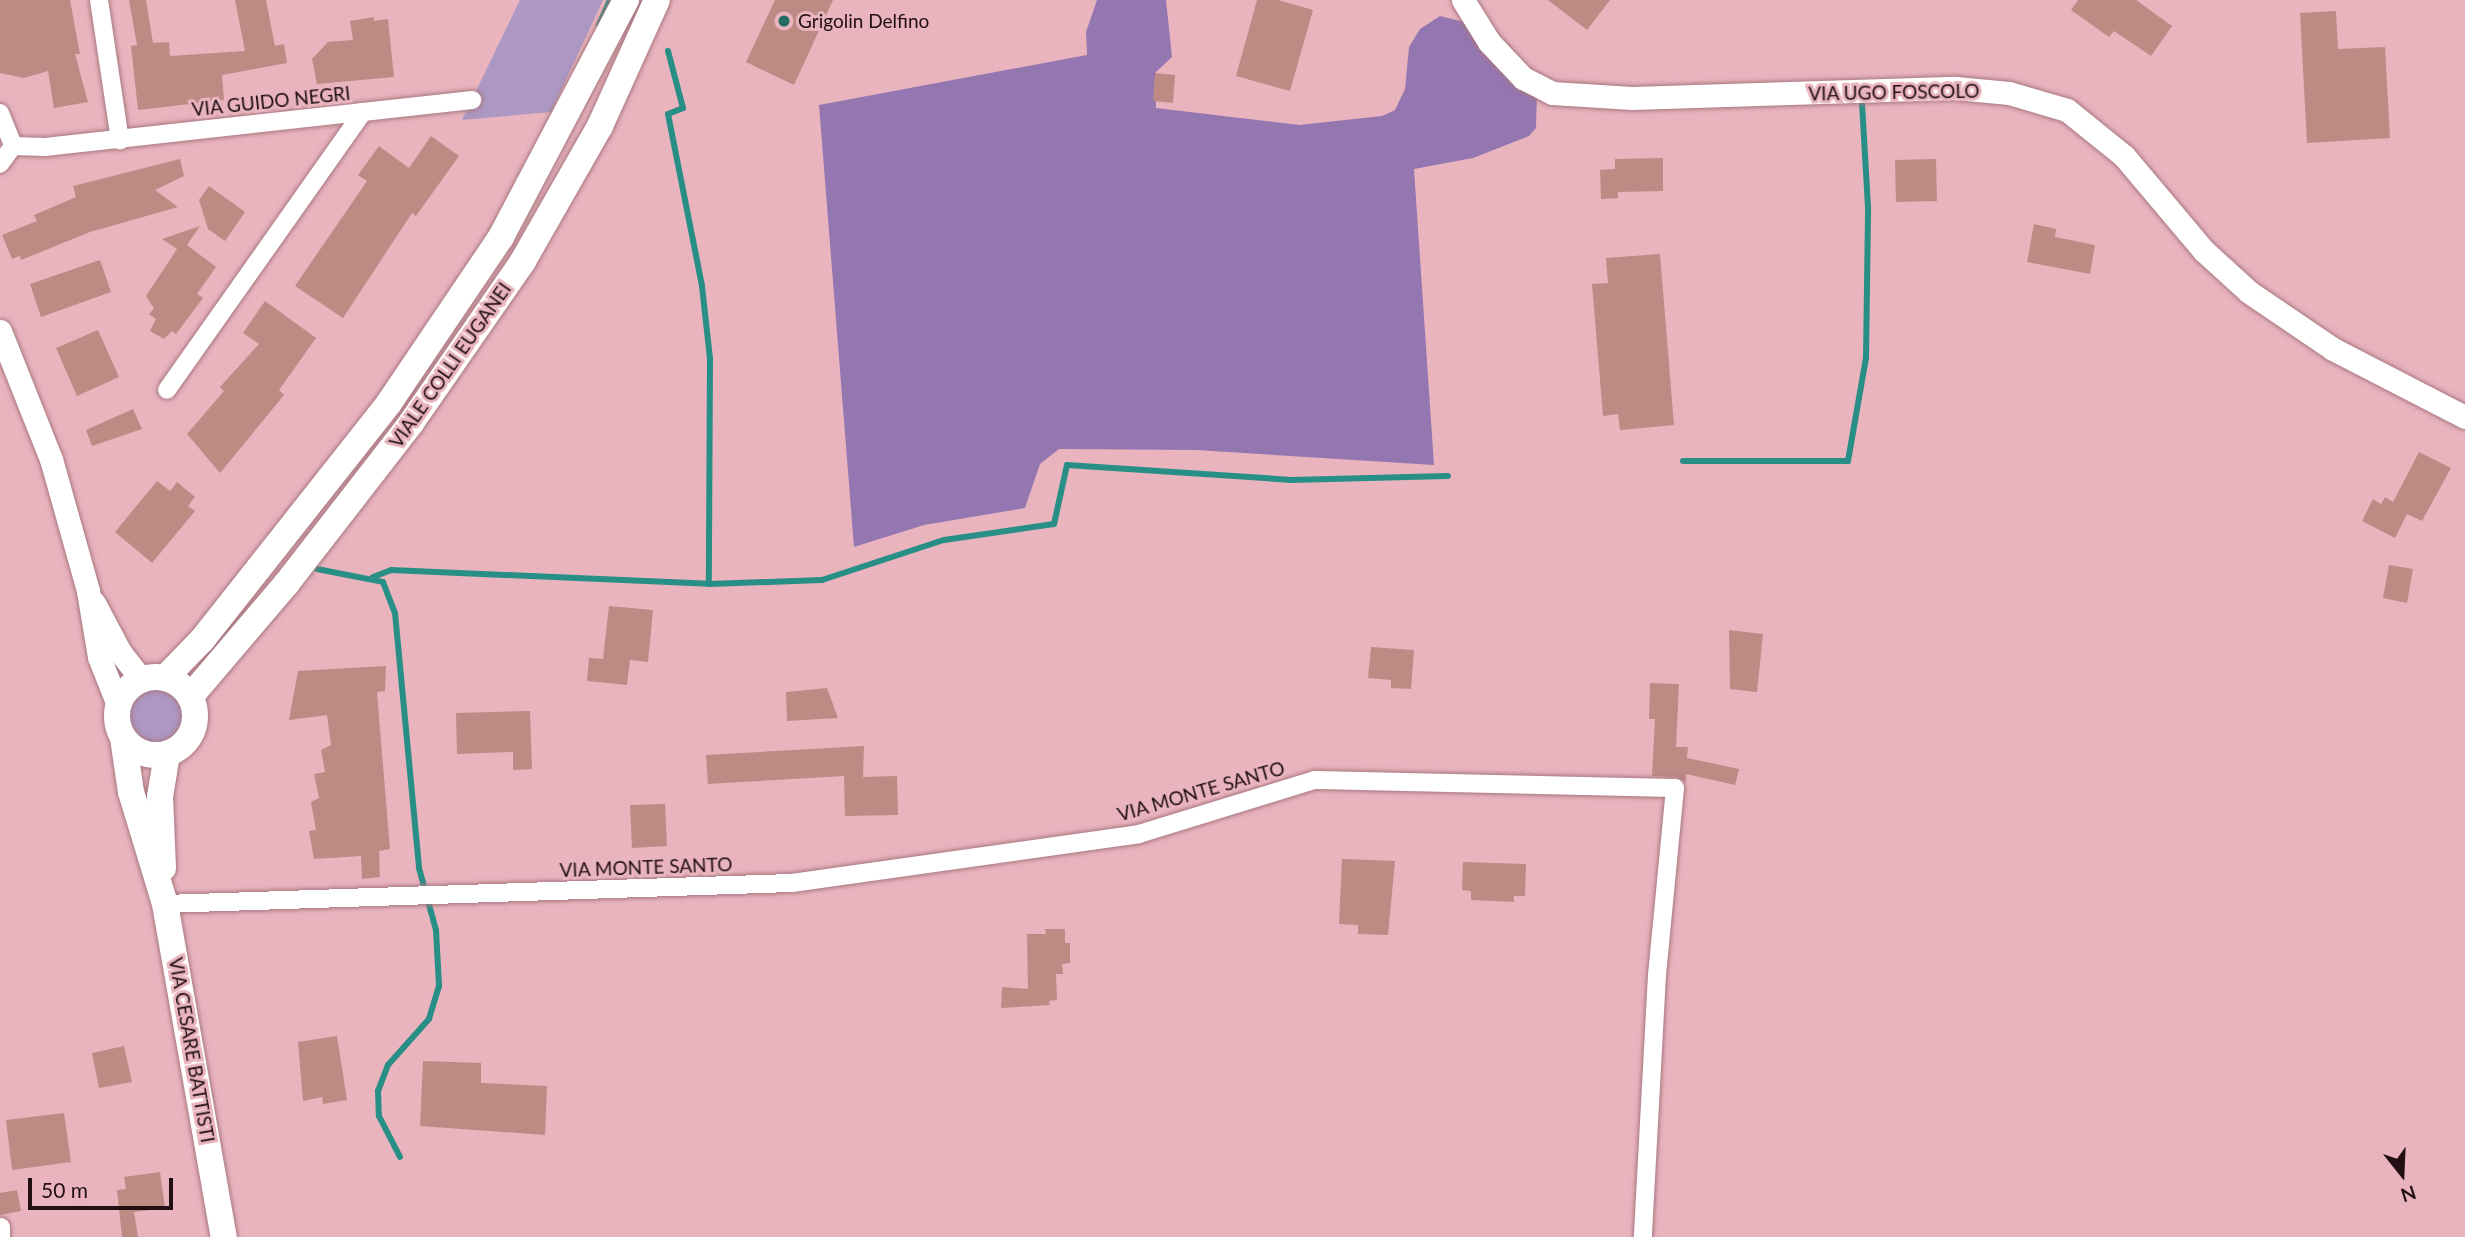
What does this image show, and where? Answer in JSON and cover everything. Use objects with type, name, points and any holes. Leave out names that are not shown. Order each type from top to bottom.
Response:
[{"type":"main road","name":"VIALE COLLI EUGANEI","points":[[154,679],[202,640],[396,392],[501,237],[626,0]]},
{"type":"main road","name":"VIALE COLLI EUGANEI","points":[[190,697],[287,583],[411,423],[523,261],[600,127],[657,0]]},
{"type":"main road","name":"VIA CESARE BATTISTI","points":[[154,679],[190,697]]},
{"type":"main road","points":[[118,705],[127,690],[154,679]]},
{"type":"main road","points":[[123,738],[142,753],[167,754],[178,749],[192,731],[195,708],[190,697]]},
{"type":"main road","name":"VIA CESARE BATTISTI","points":[[118,705],[131,792],[165,904],[224,1237]]},
{"type":"main road","name":"VIA CESARE BATTISTI","points":[[165,904],[160,797],[167,754]]},
{"type":"street","points":[[99,0],[120,139]]},
{"type":"street","name":"VIA UGO FOSCOLO","points":[[1463,0],[1489,42],[1516,72],[1552,93],[1632,98],[1956,88],[2009,93],[2067,110],[2123,156],[2204,251],[2249,292],[2333,349],[2465,417]]},
{"type":"street","points":[[363,112],[472,100]]},
{"type":"street","name":"VIA GUIDO NEGRI","points":[[13,146],[120,139],[363,112]]},
{"type":"street","name":"VIA GUIDO NEGRI","points":[[167,390],[363,112]]},
{"type":"street","points":[[0,113],[13,146],[0,164]]},
{"type":"street","name":"VIA CESARE BATTISTI","points":[[0,331],[51,459],[88,590],[96,647],[118,705]]},
{"type":"street","name":"VIA CESARE BATTISTI","points":[[88,590],[120,652],[154,679]]},
{"type":"street","name":"VIA MONTE SANTO","points":[[165,904],[792,883],[1139,834],[1315,780],[1675,788],[1657,975],[1643,1237]]},
{"type":"shaded area","points":[[520,0],[603,0],[551,112],[462,120]]},
{"type":"shaded area","points":[[1097,0],[1166,0],[1172,57],[1155,73],[1156,108],[1299,125],[1382,116],[1395,110],[1405,89],[1409,47],[1420,29],[1440,16],[1472,24],[1537,94],[1536,128],[1529,136],[1473,158],[1414,169],[1434,465],[1196,450],[1059,449],[1040,464],[1025,508],[924,525],[854,547],[819,105],[1087,55],[1086,32]]},
{"type":"shaded area","points":[[151,686],[163,686],[178,694],[186,709],[186,721],[178,736],[163,744],[151,744],[136,736],[128,721],[128,709],[136,694]]},
{"type":"building","points":[[0,0],[70,0],[80,54],[75,54],[88,102],[54,108],[48,71],[24,78],[0,73]]},
{"type":"building","points":[[129,0],[146,0],[153,43],[169,42],[170,56],[245,51],[235,0],[266,0],[275,46],[284,44],[287,63],[222,75],[224,100],[138,110],[131,46],[137,45]]},
{"type":"building","points":[[775,0],[833,0],[794,85],[746,62]]},
{"type":"building","points":[[1257,0],[1278,0],[1313,10],[1290,91],[1236,76]]},
{"type":"building","points":[[1548,0],[1610,0],[1587,30]]},
{"type":"building","points":[[2078,0],[2136,0],[2172,26],[2151,56],[2114,31],[2109,37],[2071,10]]},
{"type":"building","points":[[2336,11],[2338,49],[2385,47],[2390,138],[2307,143],[2300,13]]},
{"type":"building","points":[[374,17],[374,21],[388,19],[394,77],[317,84],[312,59],[328,42],[353,40],[350,21]]},
{"type":"building","points":[[1155,73],[1175,75],[1173,103],[1153,101]]},
{"type":"building","points":[[431,136],[459,156],[416,216],[412,213],[343,318],[295,286],[367,181],[358,175],[379,146],[409,168]]},
{"type":"building","points":[[1663,158],[1663,191],[1618,192],[1618,198],[1601,199],[1600,170],[1615,169],[1615,159]]},
{"type":"building","points":[[180,159],[184,176],[155,190],[178,207],[90,232],[21,260],[20,256],[12,259],[2,235],[37,221],[34,215],[76,197],[73,186]]},
{"type":"building","points":[[1936,159],[1937,201],[1896,202],[1895,160]]},
{"type":"building","points":[[209,186],[245,212],[225,241],[208,229],[199,200]]},
{"type":"building","points":[[2034,224],[2056,229],[2055,237],[2095,245],[2090,274],[2027,262]]},
{"type":"building","points":[[200,226],[187,245],[216,267],[197,294],[203,298],[176,334],[172,331],[164,339],[150,331],[156,319],[149,314],[154,308],[146,296],[177,249],[162,239]]},
{"type":"building","points":[[1660,254],[1674,425],[1620,430],[1618,414],[1603,416],[1592,284],[1608,283],[1606,258]]},
{"type":"building","points":[[100,260],[111,292],[41,317],[30,284]]},
{"type":"building","points":[[265,301],[316,338],[279,390],[284,395],[220,473],[187,434],[224,391],[220,387],[259,344],[243,333]]},
{"type":"building","points":[[98,330],[119,377],[77,396],[56,348]]},
{"type":"building","points":[[133,409],[142,429],[92,446],[86,430]]},
{"type":"building","points":[[2419,452],[2451,468],[2422,521],[2407,514],[2395,538],[2362,521],[2373,499],[2381,504],[2385,497],[2393,502]]},
{"type":"building","points":[[157,481],[170,491],[177,482],[195,497],[188,506],[195,511],[152,563],[115,532]]},
{"type":"building","points":[[2389,565],[2413,569],[2407,603],[2383,598]]},
{"type":"building","points":[[609,606],[653,610],[648,662],[630,660],[627,685],[587,681],[589,658],[603,659]]},
{"type":"building","points":[[1729,630],[1763,634],[1757,692],[1730,689]]},
{"type":"building","points":[[1371,647],[1414,650],[1411,689],[1391,688],[1391,680],[1368,678]]},
{"type":"building","points":[[386,666],[385,691],[377,692],[390,849],[379,851],[380,877],[362,879],[361,856],[314,859],[309,831],[316,830],[311,802],[319,798],[314,774],[325,772],[321,750],[331,745],[327,715],[289,720],[298,671]]},
{"type":"building","points":[[1650,683],[1679,684],[1676,747],[1688,747],[1687,758],[1739,769],[1735,785],[1686,774],[1686,782],[1676,777],[1652,776],[1655,719],[1649,719]]},
{"type":"building","points":[[827,688],[838,718],[787,721],[786,692]]},
{"type":"building","points":[[530,711],[532,769],[513,770],[513,752],[457,754],[456,713]]},
{"type":"building","points":[[864,746],[863,777],[897,776],[898,815],[845,816],[844,776],[708,784],[706,755]]},
{"type":"building","points":[[665,804],[667,846],[632,848],[630,805]]},
{"type":"building","points":[[1342,859],[1395,861],[1388,935],[1358,934],[1358,925],[1339,924]]},
{"type":"building","points":[[1463,862],[1526,864],[1525,896],[1514,896],[1514,902],[1471,900],[1471,891],[1462,890]]},
{"type":"building","points":[[1045,929],[1065,929],[1065,943],[1070,943],[1070,963],[1062,964],[1063,974],[1056,974],[1057,1000],[1049,1001],[1050,1005],[1001,1008],[1002,987],[1028,989],[1027,934],[1046,934]]},
{"type":"building","points":[[337,1036],[347,1100],[323,1104],[322,1097],[303,1101],[298,1042]]},
{"type":"building","points":[[124,1046],[132,1082],[99,1088],[92,1053]]},
{"type":"building","points":[[423,1061],[481,1063],[481,1083],[547,1086],[545,1135],[420,1126]]},
{"type":"building","points":[[64,1113],[71,1162],[12,1170],[6,1120]]},
{"type":"building","points":[[160,1172],[165,1208],[134,1212],[138,1237],[122,1237],[117,1190],[126,1189],[124,1177]]},
{"type":"building","points":[[17,1190],[21,1211],[0,1215],[0,1193]]},
{"type":"waterway","points":[[599,25],[610,0]]},
{"type":"waterway","points":[[668,51],[683,108],[668,114],[702,286],[710,359],[709,584]]},
{"type":"waterway","points":[[1683,461],[1848,461],[1866,358],[1868,207],[1862,103]]},
{"type":"waterway","points":[[373,577],[391,570],[709,584],[822,580],[944,540],[1054,524],[1067,465],[1291,480],[1448,476]]},
{"type":"waterway","points":[[317,569],[383,582],[395,613],[419,868],[436,930],[439,986],[429,1019],[388,1065],[378,1091],[379,1116],[400,1157]]},
{"type":"place","name":"Grigolin Delfino","points":[[784,21]]}]
